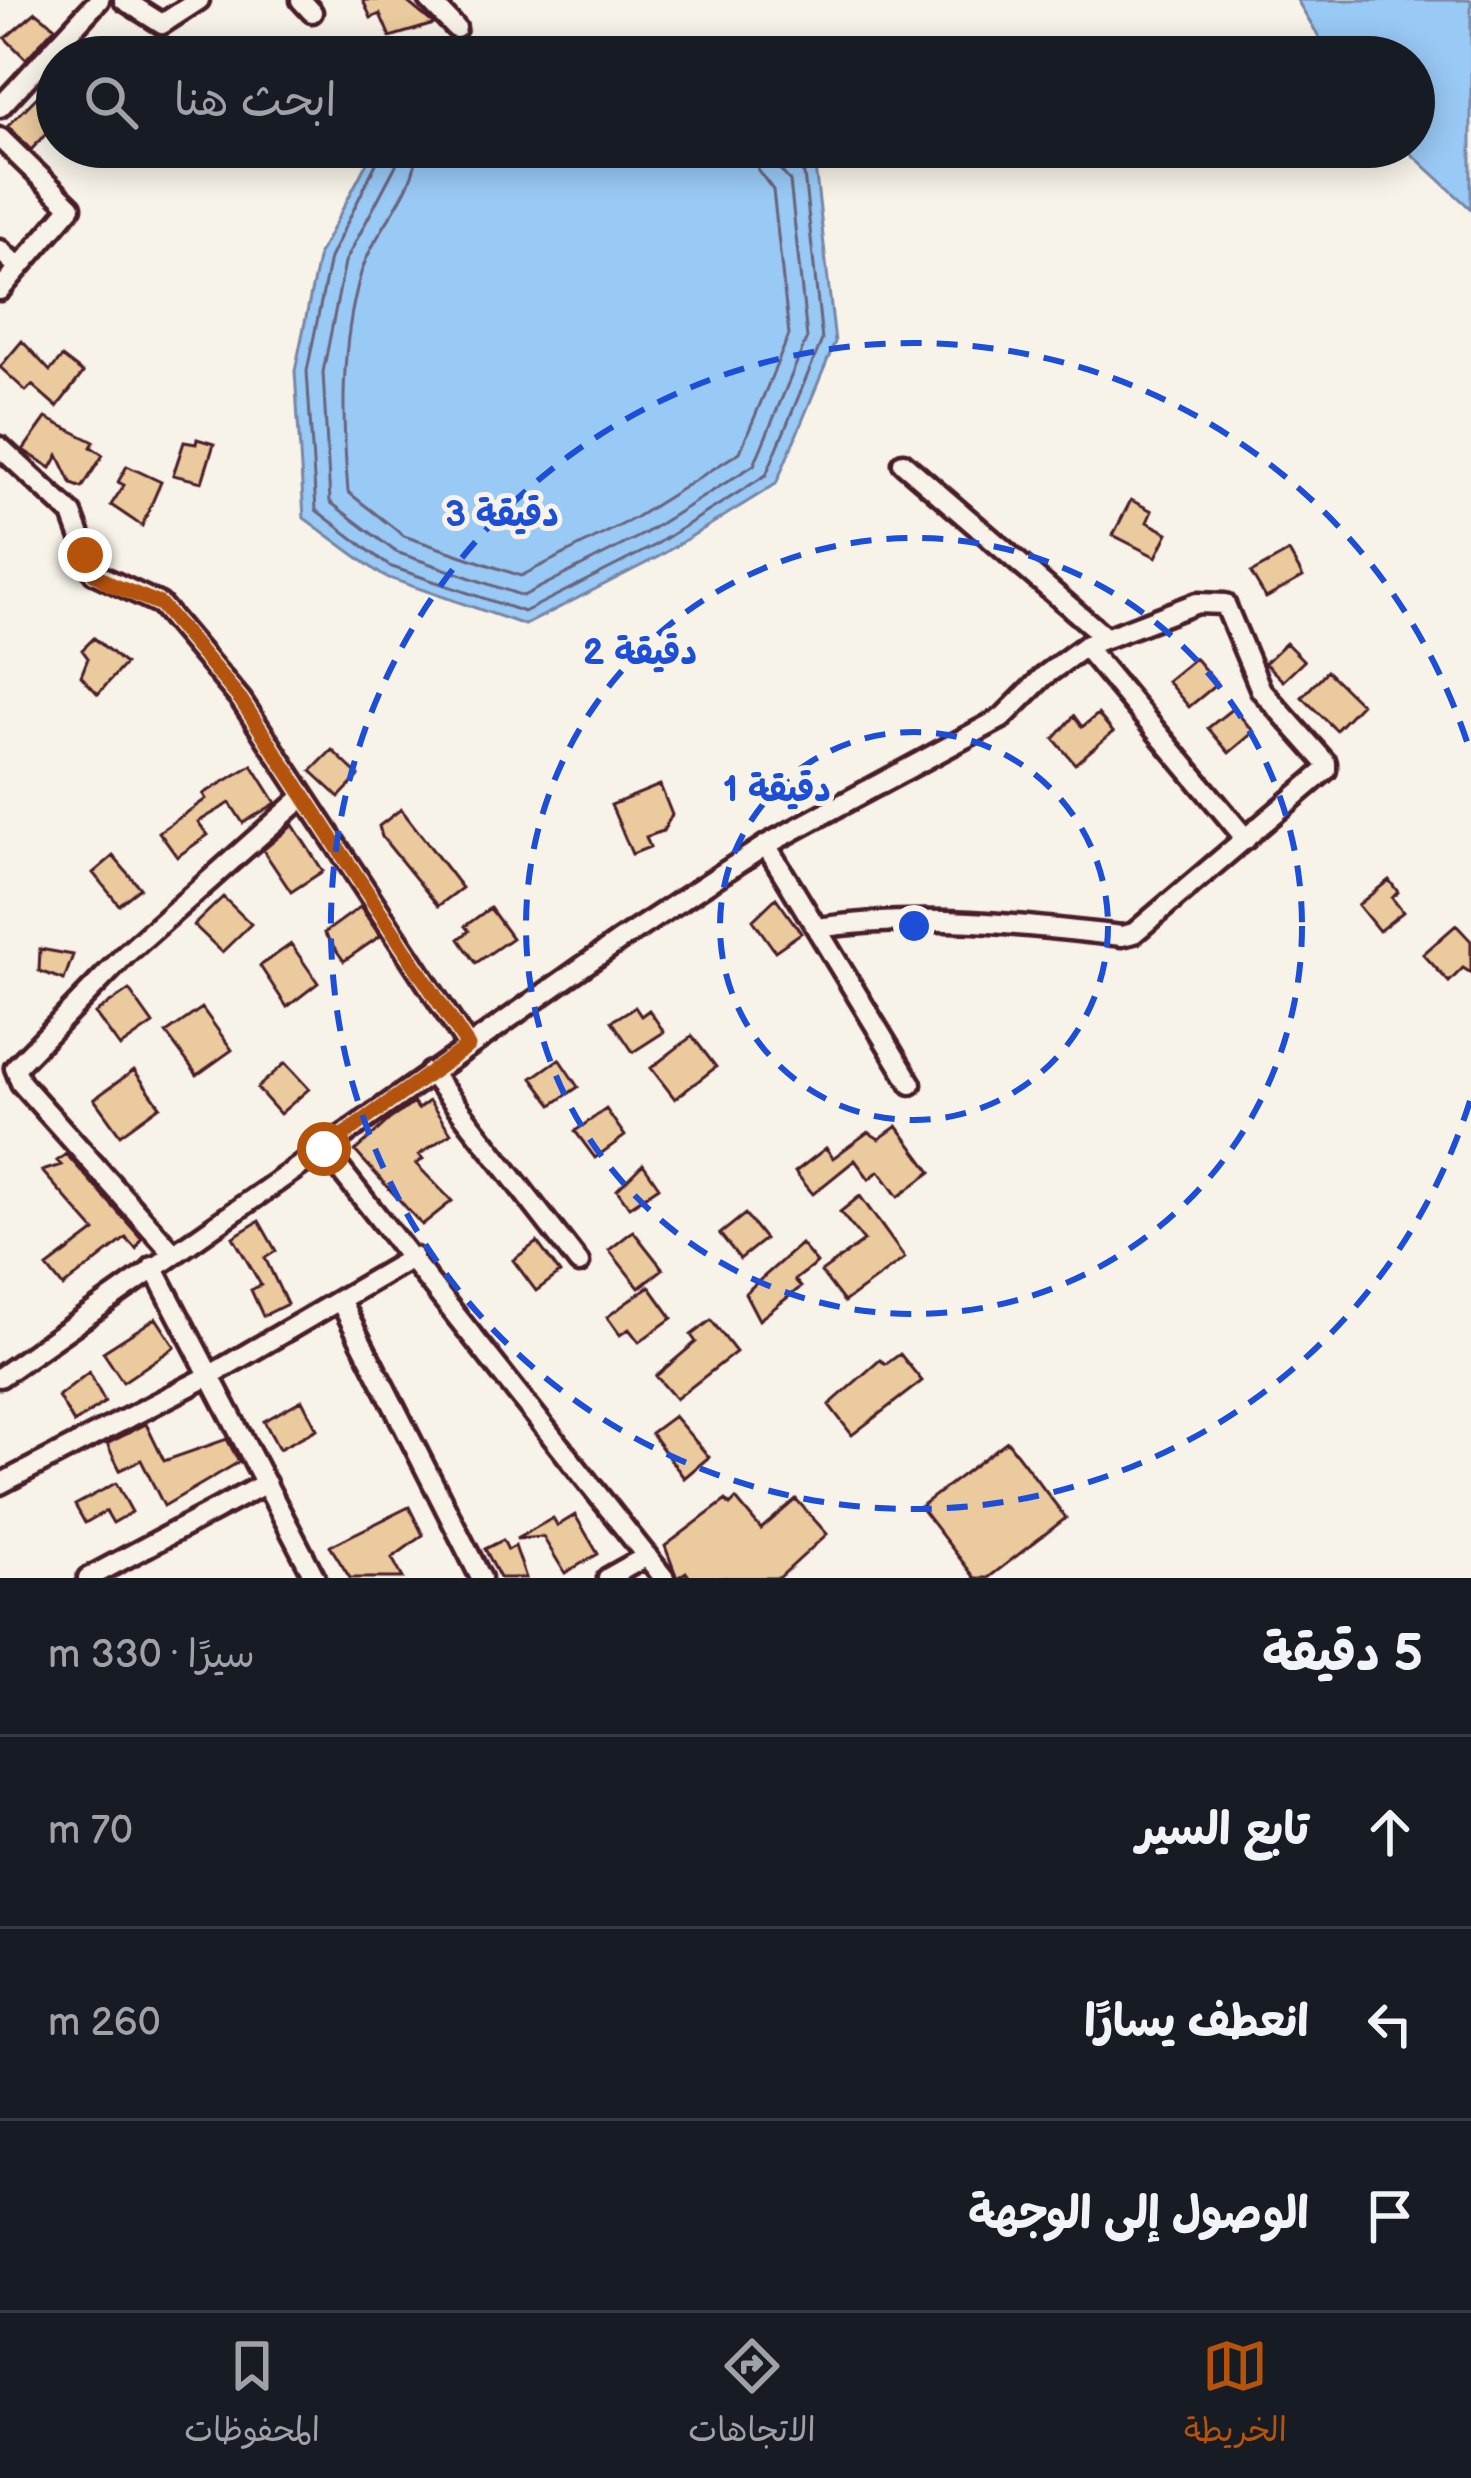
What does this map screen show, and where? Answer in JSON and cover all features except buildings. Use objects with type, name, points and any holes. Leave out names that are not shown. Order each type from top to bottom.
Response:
[{"type":"street","points":[[66,36],[99,0]]},
{"type":"street","points":[[124,0],[162,24],[199,0]]},
{"type":"street","points":[[429,0],[455,28]]},
{"type":"street","points":[[0,107],[36,68]]},
{"type":"street","points":[[0,138],[71,207],[0,290]]},
{"type":"street","points":[[0,250],[19,268]]},
{"type":"street","points":[[0,447],[72,514],[94,573],[160,604],[241,700],[468,1046]]},
{"type":"street","points":[[903,463],[1106,638]]},
{"type":"street","points":[[0,1377],[430,1072],[766,845],[1002,718],[1044,676],[1085,646],[1197,602],[1225,604],[1234,616],[1261,690],[1327,767],[1148,924],[1122,936],[1044,923],[961,918],[817,928]]},
{"type":"street","points":[[1085,646],[1246,839]]},
{"type":"street","points":[[173,1253],[21,1083],[15,1068],[125,956],[302,798]]},
{"type":"street","points":[[766,845],[911,1084]]},
{"type":"street","points":[[430,1072],[579,1263]]},
{"type":"street","points":[[324,1149],[664,1578]]},
{"type":"street","points":[[0,1484],[209,1376],[413,1257]]},
{"type":"street","points":[[153,1267],[315,1578]]},
{"type":"street","points":[[341,1302],[481,1578]]},
{"type":"street","points":[[88,1578],[266,1483]]},
{"type":"street","points":[[608,1578],[647,1556]]},
{"type":"water","points":[[1297,0],[1471,0],[1471,209],[1427,168],[1435,168],[1435,36],[1318,36]]},
{"type":"water","points":[[364,168],[815,168],[835,342],[776,484],[658,557],[525,625],[383,576],[304,518],[295,371],[319,254]]},
{"type":"route","points":[[85,555],[94,573],[110,584],[160,604],[241,700],[468,1046],[324,1149]]}]
